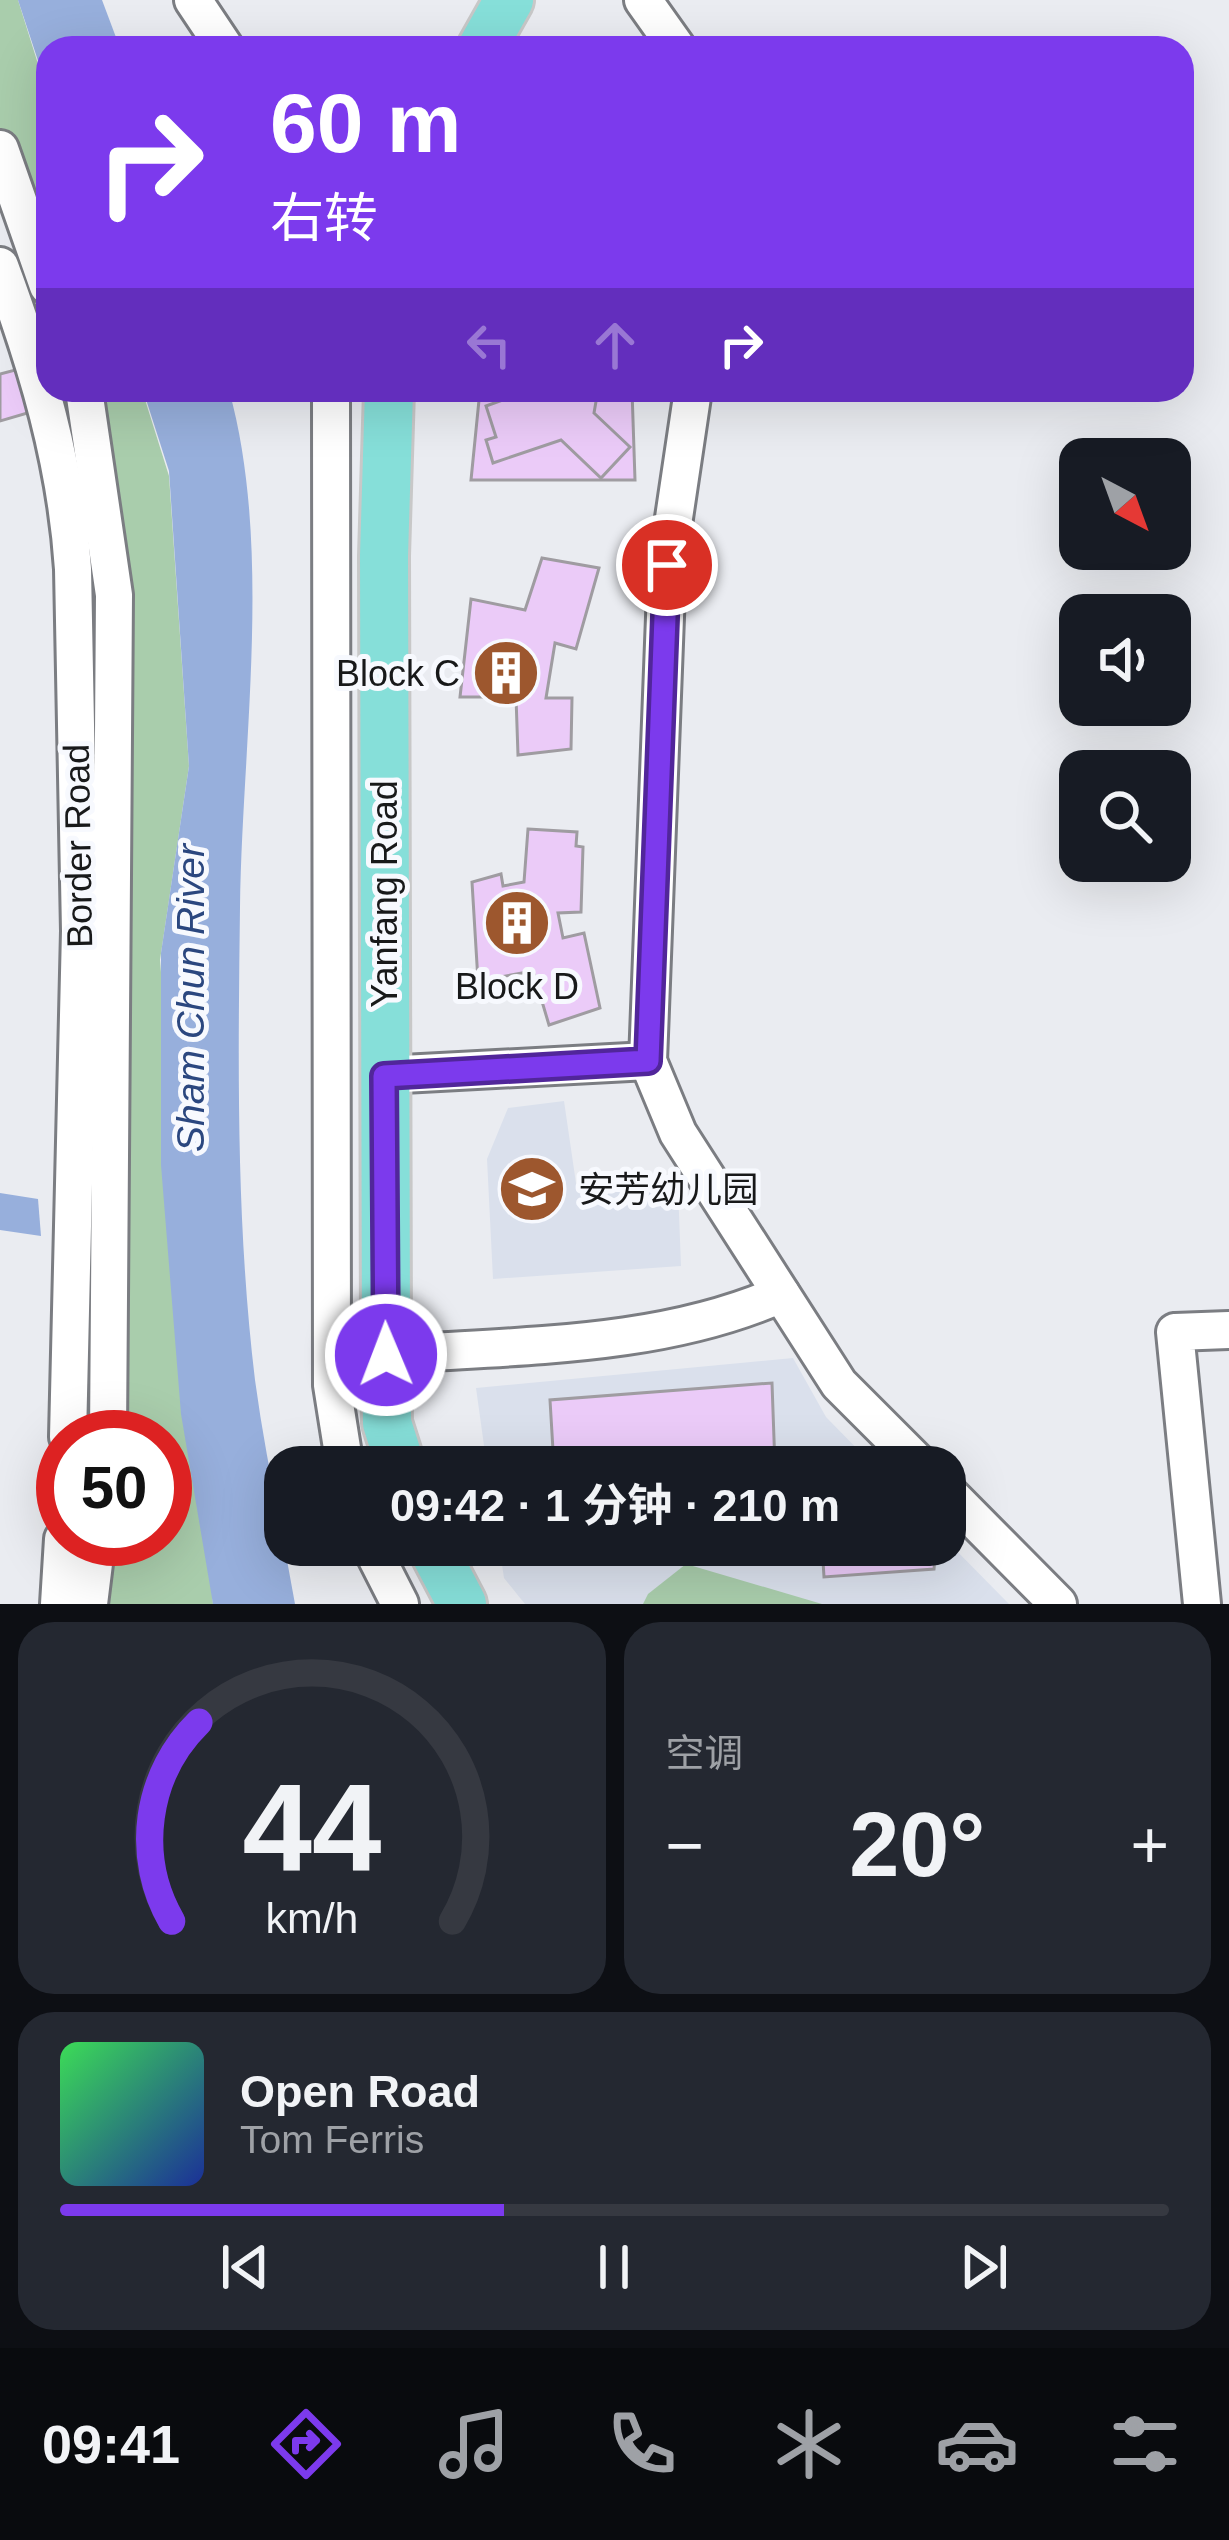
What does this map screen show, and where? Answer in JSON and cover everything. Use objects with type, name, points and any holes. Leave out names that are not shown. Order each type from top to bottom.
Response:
[{"type":"main road","points":[[489,36],[509,0]]},
{"type":"main road","name":"Yanfang Road","points":[[389,402],[384,1076],[386,1355],[388,1423],[395,1446]]},
{"type":"main road","points":[[442,1566],[462,1604]]},
{"type":"street","points":[[193,0],[217,36]]},
{"type":"street","points":[[644,0],[669,36]]},
{"type":"street","points":[[0,149],[36,252]]},
{"type":"street","name":"Border Road","points":[[0,266],[36,345]]},
{"type":"street","name":"Border Road","points":[[49,402],[62,467],[74,608],[80,931],[69,1410]]},
{"type":"street","points":[[86,402],[114,595],[108,1410]]},
{"type":"street","points":[[331,402],[332,1385],[342,1446]]},
{"type":"street","points":[[691,402],[667,565],[648,1061],[678,1133],[839,1384],[901,1446]]},
{"type":"street","points":[[384,1076],[648,1061]]},
{"type":"street","points":[[386,1355],[630,1336],[730,1316],[781,1294]]},
{"type":"street","points":[[1202,1604],[1175,1332],[1229,1330]]},
{"type":"street","points":[[966,1511],[1058,1604]]},
{"type":"street","points":[[59,1604],[62,1566]]},
{"type":"street","points":[[89,1604],[94,1566]]},
{"type":"street","points":[[381,1566],[400,1604]]},
{"type":"shaded area","name":"安芳幼儿园","points":[[564,1101],[577,1190],[678,1188],[681,1266],[493,1279],[487,1159],[508,1108]]},
{"type":"shaded area","points":[[793,1358],[826,1417],[854,1446],[484,1446],[476,1388]]},
{"type":"shaded area","points":[[966,1560],[1009,1604],[525,1604],[504,1578],[502,1566],[966,1566]]},
{"type":"green space","points":[[0,0],[18,0],[36,58],[36,300],[0,190]]},
{"type":"green space","points":[[66,402],[146,402],[169,476],[189,766],[160,960],[213,1604],[73,1604],[74,1566],[192,1566],[192,1410],[78,1410],[98,595]]},
{"type":"green space","points":[[683,1566],[693,1566],[822,1604],[643,1604],[648,1594]]},
{"type":"water","points":[[18,0],[102,0],[116,36],[36,36],[36,55]]},
{"type":"water","name":"Sham Chun River","points":[[147,402],[232,402],[250,515],[252,580],[240,907],[241,1203],[255,1380],[266,1446],[264,1566],[288,1566],[295,1604],[213,1604],[192,1479],[192,1410],[181,1410],[161,1165],[161,953],[189,766],[169,471]]},
{"type":"water","points":[[0,1193],[38,1199],[41,1236],[0,1230]]},
{"type":"building","points":[[19,369],[31,412],[0,421],[0,374]]},
{"type":"building","points":[[479,402],[632,402],[635,480],[471,480]]},
{"type":"building","points":[[596,402],[594,413],[630,447],[601,478],[561,440],[493,463],[486,440],[496,437],[486,406]]},
{"type":"building","name":"Block C","points":[[542,558],[599,568],[576,649],[555,643],[546,698],[572,698],[571,749],[518,755],[516,697],[460,697],[471,599],[525,610]]},
{"type":"building","name":"Block D","points":[[528,829],[577,832],[576,846],[583,847],[581,912],[558,913],[563,938],[584,933],[600,1008],[549,1025],[533,971],[478,981],[472,882],[501,874],[503,886],[524,882]]},
{"type":"building","points":[[772,1383],[774,1446],[553,1446],[550,1400]]},
{"type":"building","points":[[823,1566],[934,1566],[934,1569],[824,1577]]},
{"type":"place","name":"Block C","points":[[506,673]]},
{"type":"place","name":"Block D","points":[[517,923]]},
{"type":"place","name":"安芳幼儿园","points":[[532,1189]]},
{"type":"route","points":[[386,1355],[384,1076],[648,1061],[667,565]]}]
